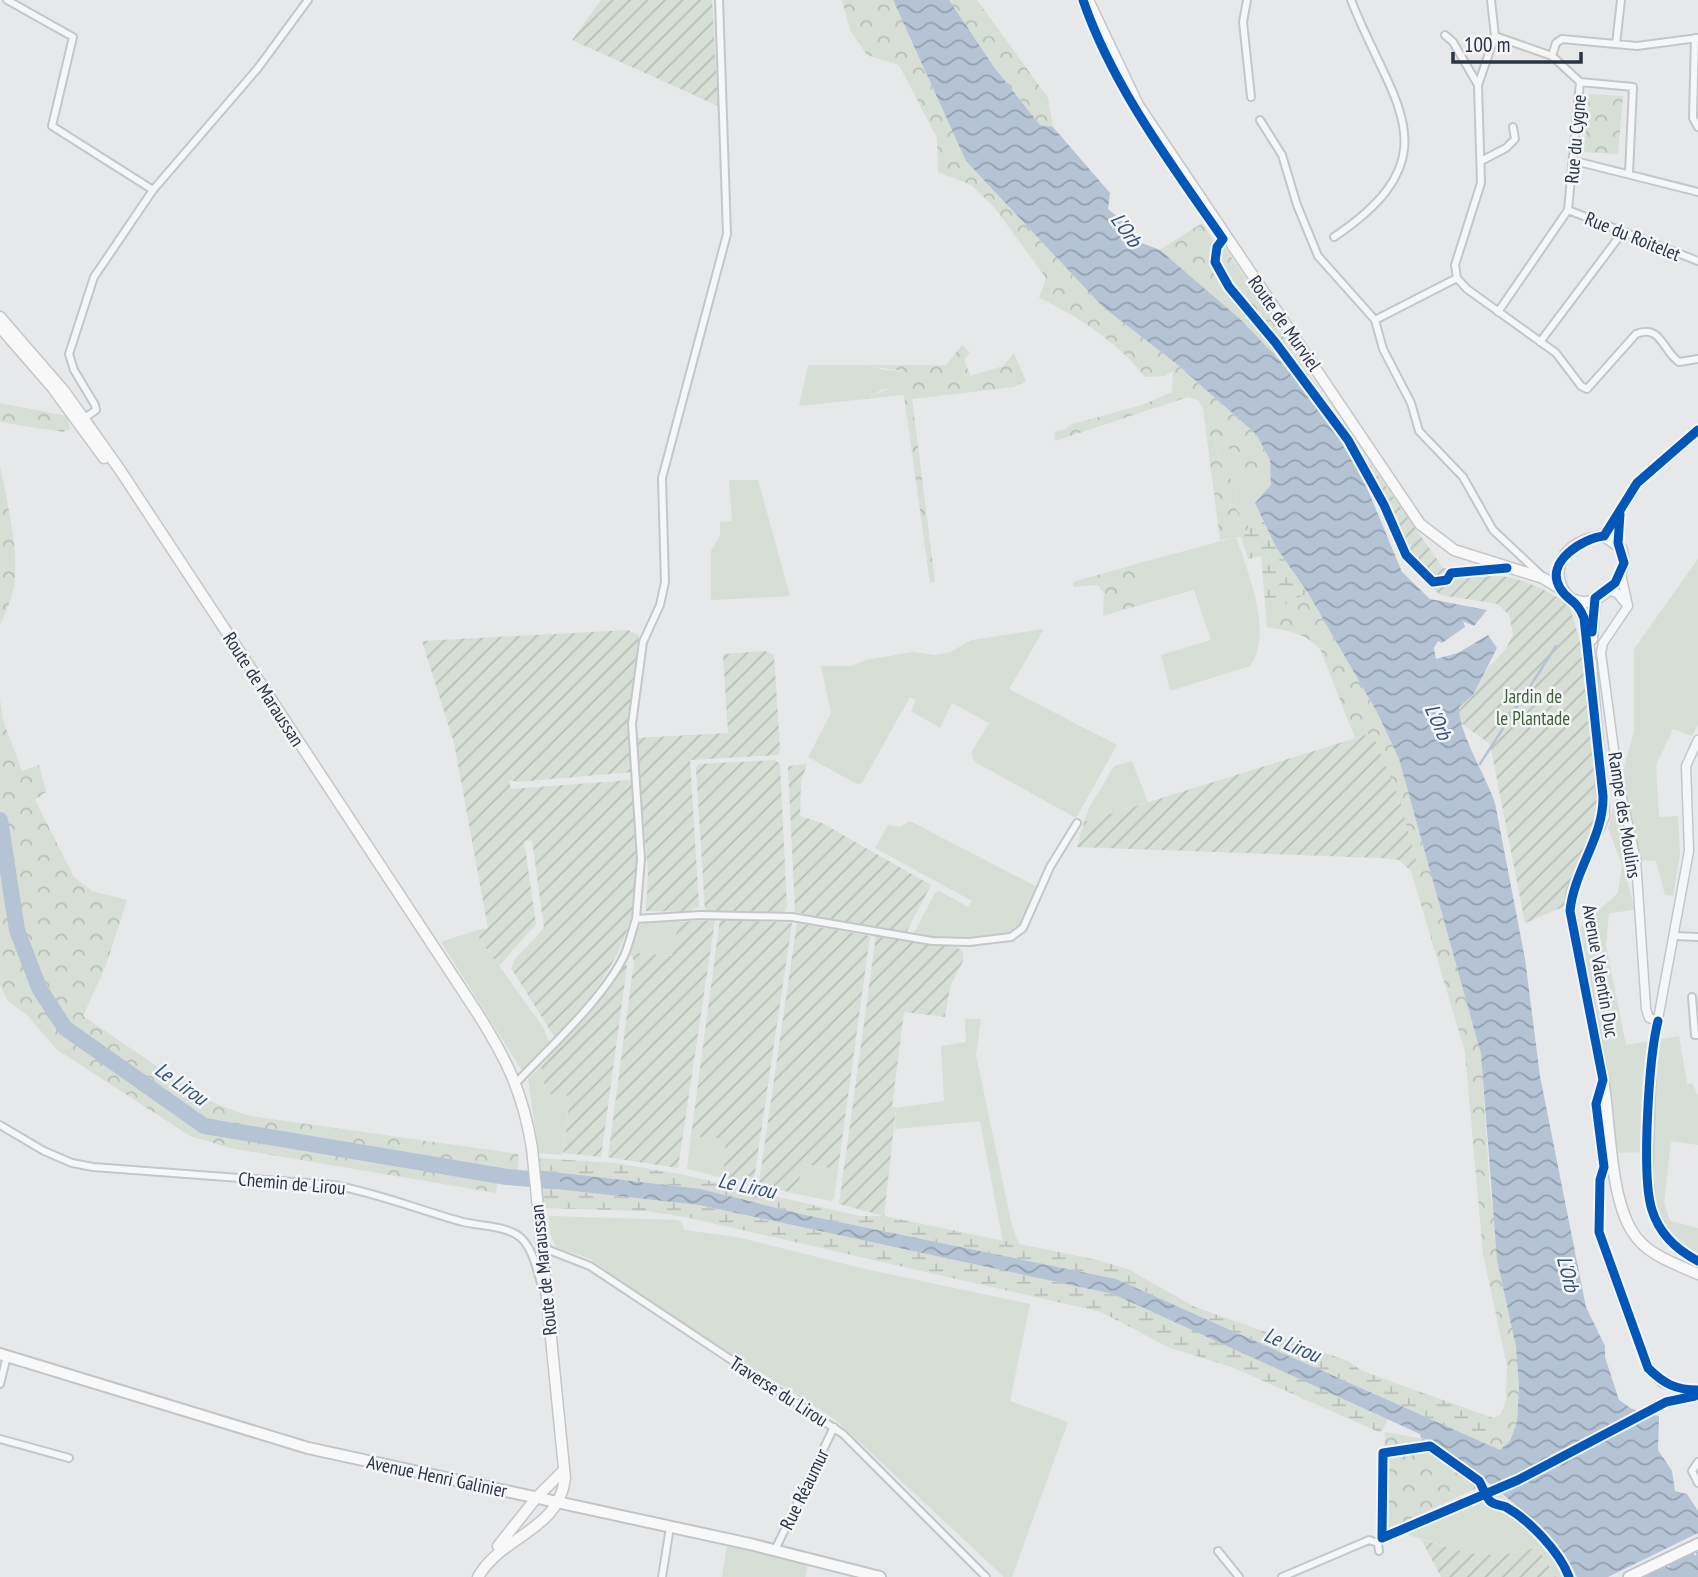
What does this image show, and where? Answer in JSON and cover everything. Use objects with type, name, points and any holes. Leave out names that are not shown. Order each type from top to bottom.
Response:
[{"type":"main road","name":"Route de Murviel","points":[[1088,0],[1108,46],[1146,116],[1420,524],[1454,550],[1558,583]]},
{"type":"main road","name":"Route de Maraussan","points":[[0,317],[50,373],[406,909],[517,1082],[525,1106],[532,1158],[564,1470],[559,1502]]},
{"type":"main road","name":"Route de Maraussan","points":[[0,327],[82,421]]},
{"type":"main road","points":[[1604,536],[1618,543],[1624,555],[1621,574],[1607,590],[1595,597],[1575,600],[1567,597],[1558,583],[1559,565],[1576,546],[1589,538],[1604,536]]},
{"type":"main road","name":"Avenue Valentin Duc","points":[[1591,664],[1595,597]]},
{"type":"main road","name":"Avenue Valentin Duc","points":[[1575,600],[1584,618],[1591,664],[1604,816],[1572,892],[1570,911],[1603,1080],[1626,1220],[1646,1248],[1698,1274]]},
{"type":"main road","name":"Avenue Henri Galinier","points":[[4,1355],[308,1448],[775,1550],[880,1577]]},
{"type":"main road","points":[[471,1577],[537,1497],[564,1470]]},
{"type":"main road","points":[[478,1577],[506,1545],[542,1524],[559,1502]]},
{"type":"main road","points":[[1629,1577],[1698,1544]]},
{"type":"street","points":[[7,0],[72,37],[52,125],[153,190]]},
{"type":"street","points":[[82,421],[96,410],[74,370],[69,354],[94,277],[153,190],[258,68],[308,0]]},
{"type":"street","points":[[517,1082],[578,1018],[624,957],[636,919],[641,859],[632,724],[643,642],[660,605],[665,582],[662,478],[727,234],[719,0]]},
{"type":"street","points":[[1247,0],[1243,22],[1251,97]]},
{"type":"street","points":[[1335,237],[1376,205],[1390,190],[1399,171],[1404,140],[1396,98],[1351,0]]},
{"type":"street","points":[[1491,0],[1495,36],[1478,85],[1481,161],[1479,196],[1455,265],[1457,278],[1556,354],[1581,386],[1587,389],[1636,334],[1646,330],[1655,332],[1679,362],[1698,359]]},
{"type":"street","points":[[1616,44],[1621,0]]},
{"type":"street","points":[[1445,35],[1453,42],[1478,85]]},
{"type":"street","points":[[1495,36],[1552,55],[1580,82]]},
{"type":"street","points":[[1552,55],[1556,43],[1562,39],[1637,46],[1697,38],[1693,118],[1698,127]]},
{"type":"street","name":"Rue du Cygne","points":[[1498,312],[1568,210],[1575,160],[1580,82],[1633,88],[1629,173]]},
{"type":"street","points":[[1260,120],[1282,155],[1297,205],[1318,256],[1375,320],[1383,349],[1411,403],[1419,431],[1463,477],[1493,530],[1544,578]]},
{"type":"street","points":[[1481,161],[1506,148],[1515,139],[1513,127]]},
{"type":"street","points":[[1575,160],[1698,192]]},
{"type":"street","name":"Rue du Roitelet","points":[[1568,210],[1698,261]]},
{"type":"street","points":[[1540,342],[1622,233]]},
{"type":"street","points":[[1375,320],[1457,278]]},
{"type":"street","points":[[1604,536],[1646,472],[1698,430]]},
{"type":"street","points":[[1618,543],[1620,514]]},
{"type":"street","points":[[1621,574],[1627,594],[1626,610]]},
{"type":"street","points":[[1607,590],[1622,596],[1626,610]]},
{"type":"street","name":"Rampe des Moulins","points":[[1626,610],[1603,643],[1601,653],[1618,780],[1636,860],[1646,1009],[1650,1018],[1658,1021]]},
{"type":"street","points":[[1697,742],[1686,766],[1689,851],[1651,1064],[1648,1177],[1652,1210],[1670,1241],[1698,1261]]},
{"type":"street","points":[[636,919],[701,915],[792,917],[932,941],[969,942],[1011,937],[1023,928],[1050,867],[1077,823]]},
{"type":"street","points":[[1675,936],[1698,937]]},
{"type":"street","points":[[1692,997],[1697,1035]]},
{"type":"street","points":[[1603,1080],[1596,1104],[1604,1167],[1600,1180],[1599,1231],[1602,1243],[1648,1368],[1662,1382],[1673,1387],[1698,1390]]},
{"type":"street","name":"Chemin de Lirou","points":[[0,1125],[72,1163],[366,1190],[463,1222],[505,1231],[520,1236],[530,1250],[546,1298]]},
{"type":"street","name":"Traverse du Lirou","points":[[541,1247],[590,1266],[834,1427],[986,1577]]},
{"type":"street","points":[[0,1384],[4,1355]]},
{"type":"street","name":"Rue Réaumur","points":[[775,1550],[834,1427]]},
{"type":"street","points":[[0,1439],[69,1458]]},
{"type":"street","points":[[1698,1462],[1692,1471],[1698,1483]]},
{"type":"street","points":[[662,1577],[670,1527]]},
{"type":"street","points":[[1282,1577],[1369,1540],[1375,1541],[1379,1552]]},
{"type":"street","points":[[1218,1551],[1239,1577]]},
{"type":"street","points":[[1299,1577],[1311,1565]]},
{"type":"green space","points":[[601,0],[712,0],[718,106],[572,40]]},
{"type":"green space","points":[[842,0],[893,0],[966,161],[1103,307],[1178,365],[1256,434],[1270,460],[1271,470],[1250,472],[1243,468],[1229,448],[1216,437],[1215,443],[1221,464],[1237,487],[1235,508],[1248,525],[1249,532],[1243,536],[1220,540],[1203,408],[1198,400],[1188,397],[1055,441],[1054,432],[1067,429],[1069,425],[1142,405],[1172,392],[1173,371],[1165,376],[1145,377],[1123,353],[1097,332],[1039,298],[1046,278],[994,207],[971,185],[938,172],[937,138],[899,65],[867,55],[850,30]]},
{"type":"green space","points":[[949,0],[977,0],[1048,98],[1053,127],[1040,125],[994,67]]},
{"type":"green space","points":[[1589,94],[1623,96],[1618,154],[1584,152]]},
{"type":"green space","points":[[1202,223],[1217,246],[1222,243],[1352,438],[1344,442],[1327,419],[1160,250]]},
{"type":"green space","points":[[962,345],[970,353],[964,359],[970,376],[1003,366],[1014,353],[1026,381],[1014,387],[912,399],[935,582],[930,583],[904,395],[865,399],[906,379],[911,382],[922,379],[902,371],[866,365],[946,365]]},
{"type":"green space","points":[[808,365],[866,365],[911,372],[922,379],[911,382],[906,379],[900,386],[881,390],[865,399],[799,406]]},
{"type":"green space","points":[[0,403],[67,416],[70,429],[63,432],[0,422]]},
{"type":"green space","points":[[1216,436],[1229,447],[1244,467],[1260,472],[1271,470],[1271,486],[1255,503],[1262,518],[1248,525],[1235,508],[1237,492],[1216,451]]},
{"type":"green space","name":"Jardin de le Plantade","points":[[1352,438],[1443,568],[1489,571],[1489,576],[1521,580],[1569,604],[1587,665],[1599,814],[1563,907],[1525,923],[1490,744],[1458,721],[1459,707],[1473,695],[1485,671],[1506,649],[1513,634],[1509,615],[1498,604],[1440,595],[1409,567],[1344,443]]},
{"type":"green space","points":[[0,466],[12,531],[15,581],[0,625]]},
{"type":"green space","points":[[729,480],[758,480],[790,596],[711,600],[711,551],[720,535],[720,522],[732,521]]},
{"type":"green space","points":[[1262,518],[1276,547],[1308,593],[1266,614],[1261,556],[1248,559],[1241,536],[1249,532],[1248,525]]},
{"type":"green space","points":[[1236,537],[1256,601],[1259,619],[1257,652],[1250,666],[1170,691],[1161,655],[1211,640],[1194,590],[1147,603],[1134,590],[1145,573],[1140,563]]},
{"type":"green space","points":[[1698,559],[1698,724],[1692,736],[1673,729],[1656,765],[1659,817],[1678,816],[1680,854],[1673,896],[1665,895],[1656,861],[1644,860],[1626,877],[1635,910],[1609,913],[1606,945],[1626,1045],[1679,1036],[1687,1084],[1692,1083],[1698,1096],[1698,1145],[1671,1141],[1664,1202],[1670,1221],[1698,1228],[1698,1261],[1682,1251],[1663,1228],[1654,1200],[1649,1152],[1613,1153],[1574,933],[1618,893],[1622,865],[1608,828],[1634,731],[1634,649]]},
{"type":"green space","points":[[1140,563],[1145,573],[1134,590],[1147,603],[1103,616],[1104,594],[1098,585],[1073,587],[1073,582]]},
{"type":"green space","points":[[1308,593],[1377,712],[1399,759],[1481,1054],[1490,1191],[1516,1347],[1519,1388],[1517,1422],[1510,1441],[1500,1451],[1484,1443],[1493,1418],[1501,1414],[1506,1400],[1507,1366],[1483,1254],[1465,1052],[1411,871],[1419,871],[1372,733],[1355,738],[1320,649],[1296,633],[1267,627],[1266,614]]},
{"type":"green space","points":[[1044,629],[1009,689],[1117,745],[1076,818],[975,762],[971,753],[989,723],[952,703],[940,728],[911,711],[916,700],[910,697],[862,783],[857,784],[808,757],[831,713],[821,666],[851,666],[866,660],[913,652],[935,655],[948,653],[972,640]]},
{"type":"green space","points":[[628,630],[639,636],[630,701],[632,772],[518,782],[509,780],[511,789],[631,780],[632,785],[638,869],[631,918],[610,967],[576,1017],[555,1038],[511,968],[515,959],[544,928],[532,840],[524,841],[536,924],[499,966],[474,931],[488,928],[454,743],[422,641]]},
{"type":"green space","points":[[765,651],[774,655],[780,750],[778,755],[690,760],[699,906],[689,912],[646,911],[648,873],[636,738],[728,733],[723,654]]},
{"type":"green space","points":[[0,699],[3,720],[22,771],[39,765],[46,792],[35,800],[74,877],[92,891],[127,900],[105,968],[83,1016],[198,1094],[221,1106],[250,1116],[518,1154],[519,1174],[382,1153],[381,1161],[497,1182],[496,1193],[230,1148],[190,1136],[56,1049],[28,1016],[7,1000],[0,985]]},
{"type":"green space","points":[[1372,733],[1400,801],[1419,871],[1411,871],[1399,860],[1380,858],[1077,847],[1084,822]]},
{"type":"green space","points":[[775,760],[780,764],[787,908],[784,912],[705,911],[696,768],[699,764]]},
{"type":"green space","points":[[1132,761],[1148,802],[1084,822],[1089,808],[1114,766]]},
{"type":"green space","points":[[807,764],[801,781],[800,816],[822,823],[931,885],[906,933],[795,912],[788,766]]},
{"type":"green space","points":[[910,821],[1037,887],[1016,935],[963,940],[913,935],[935,893],[939,891],[968,907],[972,901],[875,848],[888,825],[900,827]]},
{"type":"green space","points":[[720,919],[792,923],[754,1179],[751,1181],[723,1178],[726,1139],[691,1136]]},
{"type":"green space","points":[[715,920],[678,1168],[608,1157],[634,961],[629,952],[672,956],[679,922]]},
{"type":"green space","points":[[652,921],[679,922],[673,956],[629,952],[639,925]]},
{"type":"green space","points":[[797,923],[870,936],[838,1169],[802,1164],[797,1194],[760,1185],[759,1182]]},
{"type":"green space","points":[[474,931],[543,1027],[550,1044],[525,1069],[521,1069],[441,942]]},
{"type":"green space","points":[[876,936],[956,946],[963,952],[963,961],[950,987],[945,1017],[904,1012],[892,1107],[896,1108],[884,1216],[839,1204]]},
{"type":"green space","points":[[624,963],[627,966],[601,1157],[563,1153],[570,1096],[546,1094],[541,1066]]},
{"type":"green space","points":[[965,1019],[981,1019],[976,1055],[1012,1226],[1019,1244],[1003,1242],[980,1121],[895,1129],[896,1108],[944,1101],[941,1046],[966,1042]]},
{"type":"green space","points":[[541,1066],[546,1094],[570,1096],[562,1155],[539,1153],[528,1079]]},
{"type":"green space","points":[[691,1136],[727,1139],[723,1178],[687,1169]]},
{"type":"green space","points":[[538,1158],[614,1163],[680,1174],[860,1216],[884,1216],[1097,1260],[1128,1269],[1195,1307],[1348,1361],[1362,1371],[1493,1418],[1484,1443],[1116,1279],[805,1215],[701,1189],[539,1170]]},
{"type":"green space","points":[[801,1164],[838,1169],[834,1198],[831,1201],[797,1194]]},
{"type":"green space","points":[[538,1187],[699,1205],[1113,1294],[1388,1419],[1381,1433],[1234,1368],[1168,1347],[1101,1312],[685,1217],[645,1211],[544,1208]]},
{"type":"green space","points":[[549,1216],[677,1220],[682,1222],[684,1230],[737,1237],[865,1269],[1030,1304],[1010,1401],[1068,1422],[1012,1577],[1004,1577],[836,1420],[641,1296],[589,1258],[556,1247],[550,1233]]},
{"type":"green space","points":[[1385,1432],[1429,1440],[1487,1483],[1380,1534]]},
{"type":"green space","points":[[1500,1494],[1556,1544],[1577,1577],[1556,1577],[1537,1547],[1500,1555],[1485,1555],[1458,1550],[1409,1535],[1406,1531]]},
{"type":"green space","points":[[1421,1539],[1452,1549],[1492,1555],[1537,1547],[1556,1577],[1441,1577]]},
{"type":"green space","points":[[727,1545],[808,1563],[805,1577],[722,1577]]},
{"type":"water","name":"L'Orb","points":[[893,0],[949,0],[994,67],[1040,125],[1053,127],[1110,193],[1108,209],[1123,221],[1129,238],[1160,250],[1241,320],[1280,361],[1327,419],[1362,476],[1402,572],[1430,599],[1487,610],[1474,626],[1463,621],[1465,627],[1442,643],[1438,641],[1434,648],[1436,659],[1458,653],[1488,635],[1497,648],[1473,695],[1459,707],[1460,717],[1495,803],[1525,959],[1540,1076],[1586,1307],[1605,1346],[1605,1357],[1619,1400],[1632,1409],[1659,1416],[1658,1450],[1672,1471],[1675,1491],[1687,1494],[1698,1511],[1698,1577],[1577,1577],[1549,1537],[1531,1519],[1470,1469],[1429,1440],[1421,1438],[1420,1434],[1113,1294],[699,1205],[538,1187],[537,1170],[701,1189],[805,1215],[1116,1279],[1500,1450],[1510,1441],[1517,1422],[1519,1388],[1516,1347],[1497,1259],[1481,1054],[1399,759],[1377,712],[1308,593],[1276,547],[1255,503],[1271,485],[1270,460],[1256,434],[1178,365],[1103,307],[966,161]]},
{"type":"pier","points":[[1643,1408],[1654,1411],[1519,1483],[1493,1492],[1488,1488],[1516,1477]]},
{"type":"pier","points":[[1698,1533],[1696,1556],[1692,1553],[1670,1564],[1669,1568],[1666,1566],[1644,1577],[1608,1577]]},
{"type":"waterway","points":[[1480,764],[1556,646]]},
{"type":"waterway","name":"Le Lirou","points":[[0,820],[17,930],[39,988],[65,1028],[204,1126],[507,1177],[552,1181]]},
{"type":"cycle path","points":[[1083,0],[1095,32],[1127,94],[1223,239],[1217,247],[1215,262],[1229,287],[1275,342],[1348,440],[1384,505],[1406,555],[1433,582],[1447,580],[1451,573],[1507,568]]},
{"type":"cycle path","points":[[1698,430],[1637,483],[1604,536],[1586,541],[1568,553],[1557,569],[1556,578],[1560,588],[1578,607],[1584,618],[1603,796],[1599,826],[1577,881],[1570,911],[1603,1080],[1596,1104],[1604,1167],[1600,1180],[1599,1232],[1648,1368],[1671,1385],[1698,1390]]},
{"type":"cycle path","points":[[1592,632],[1595,598],[1615,583],[1624,563],[1618,543],[1620,514]]},
{"type":"cycle path","points":[[1658,1021],[1648,1117],[1649,1194],[1655,1218],[1664,1233],[1683,1252],[1698,1261]]},
{"type":"cycle path","points":[[1569,1577],[1559,1557],[1534,1528],[1506,1507],[1492,1502],[1487,1497],[1485,1494],[1479,1481],[1430,1446],[1383,1453],[1382,1538],[1518,1480],[1666,1402],[1695,1396]]}]
